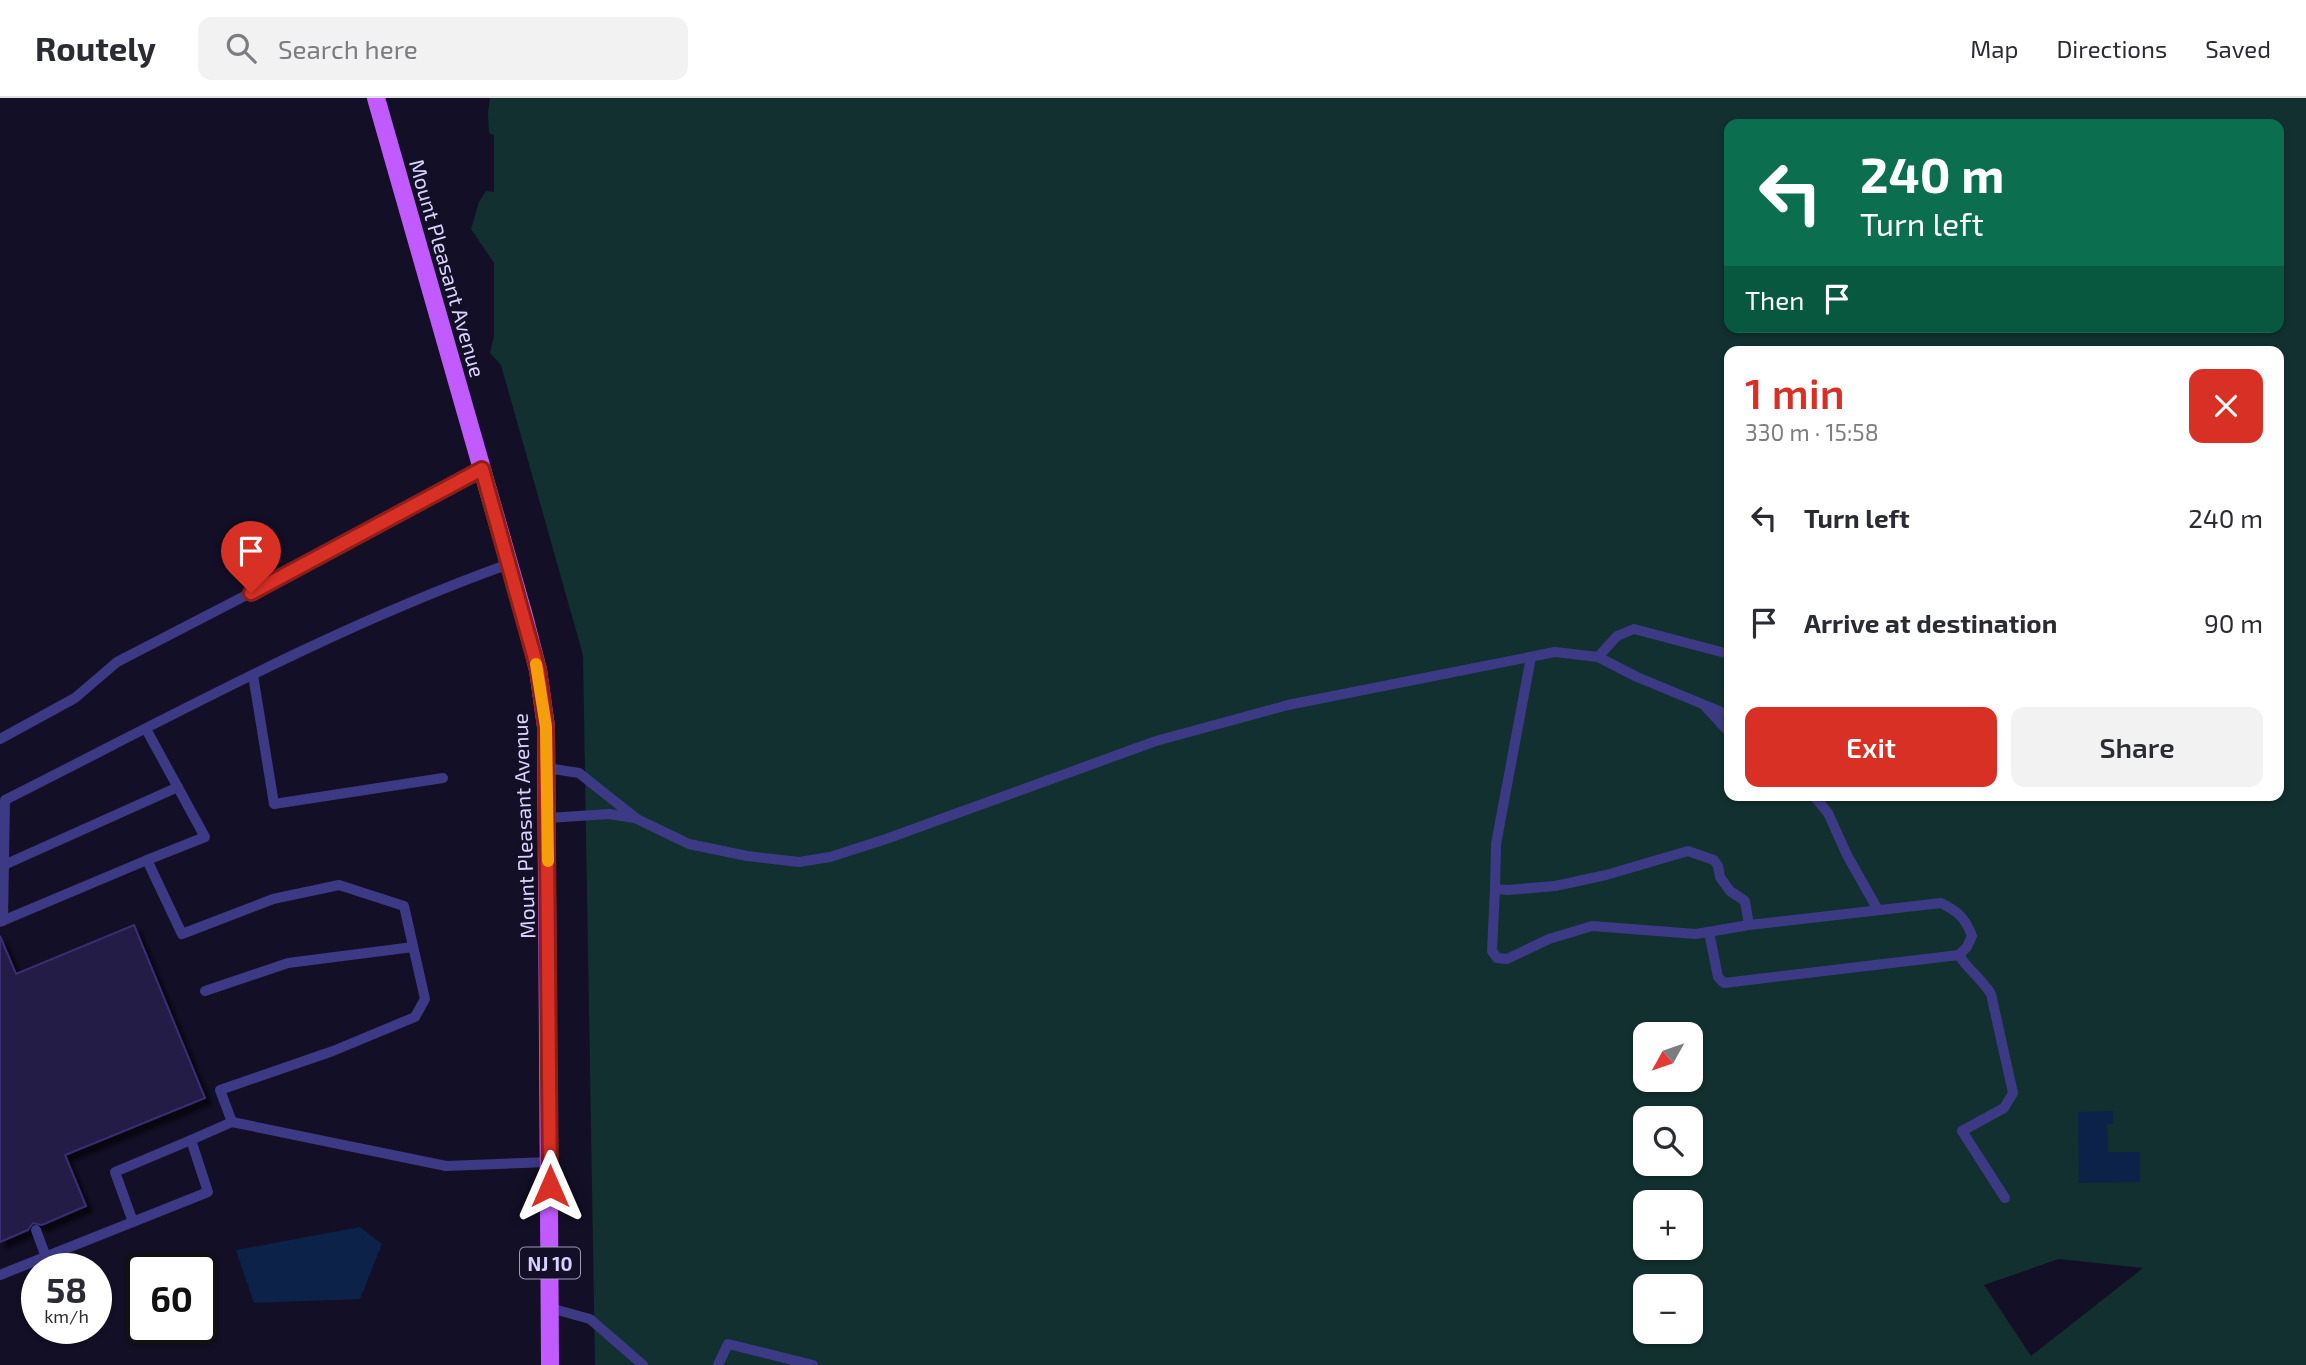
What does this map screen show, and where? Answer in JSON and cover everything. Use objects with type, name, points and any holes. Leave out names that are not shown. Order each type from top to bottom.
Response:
[{"type":"main road","name":"Mount Pleasant Avenue","points":[[376,98],[538,670],[546,727],[550,1365]]},
{"type":"lane","points":[[0,739],[75,698],[117,662],[482,469]]},
{"type":"lane","points":[[146,729],[205,837],[1,921],[5,800],[253,675],[442,588],[509,564]]},
{"type":"lane","points":[[1598,657],[1617,636],[1634,629],[1724,652]]},
{"type":"lane","points":[[547,768],[579,772],[637,819],[689,844],[799,862],[830,857],[1156,741],[1289,705],[1555,652],[1598,657],[1637,677],[1724,713]]},
{"type":"lane","points":[[1531,657],[1496,844],[1492,951],[1497,958],[1507,959],[1549,939],[1591,926],[1696,934],[1749,925],[1941,903],[1966,920],[1972,936],[1959,956],[1724,983],[1718,977],[1709,932]]},
{"type":"lane","points":[[253,675],[274,804],[443,778]]},
{"type":"lane","points":[[1703,704],[1724,727]]},
{"type":"lane","points":[[4,865],[178,787]]},
{"type":"lane","points":[[1818,801],[1828,813],[1878,911]]},
{"type":"lane","points":[[548,818],[609,814],[637,819]]},
{"type":"lane","points":[[1494,888],[1508,890],[1555,886],[1606,875],[1688,851],[1714,860],[1720,877],[1730,891],[1745,901],[1749,925]]},
{"type":"lane","points":[[147,860],[182,934],[273,899],[339,885],[404,906],[425,999],[415,1017],[333,1051],[220,1090],[232,1122]]},
{"type":"lane","points":[[205,991],[288,963],[413,947]]},
{"type":"lane","points":[[1959,956],[1991,994],[2013,1093],[2004,1108],[1962,1130],[2005,1198]]},
{"type":"lane","points":[[133,1222],[115,1172],[232,1122],[446,1166],[550,1162]]},
{"type":"lane","points":[[56,1253],[208,1192],[191,1140]]},
{"type":"lane","points":[[36,1230],[45,1253]]},
{"type":"lane","points":[[0,1275],[21,1267]]},
{"type":"lane","points":[[550,1308],[590,1319],[643,1365]]},
{"type":"lane","points":[[718,1365],[728,1344],[813,1365]]},
{"type":"green space","points":[[490,98],[2306,98],[2306,1365],[595,1365],[583,655],[501,365],[490,353],[494,336],[494,263],[471,229],[479,202],[486,191],[494,192],[494,135],[489,133]],"holes":[[[2059,1259],[2143,1268],[2031,1356],[1984,1285]]]},
{"type":"water","points":[[2113,1111],[2113,1124],[2107,1124],[2108,1152],[2140,1152],[2140,1182],[2079,1183],[2078,1112]]},
{"type":"water","points":[[360,1227],[382,1244],[360,1299],[254,1303],[236,1250]]},
{"type":"building","points":[[134,925],[205,1098],[65,1155],[86,1206],[42,1225],[33,1223],[28,1230],[0,1242],[0,936],[16,974]]},
{"type":"slow traffic","points":[[536,664],[546,727],[548,861]]},
{"type":"route","points":[[251,593],[482,469],[538,670],[546,727],[550,1186]]}]
